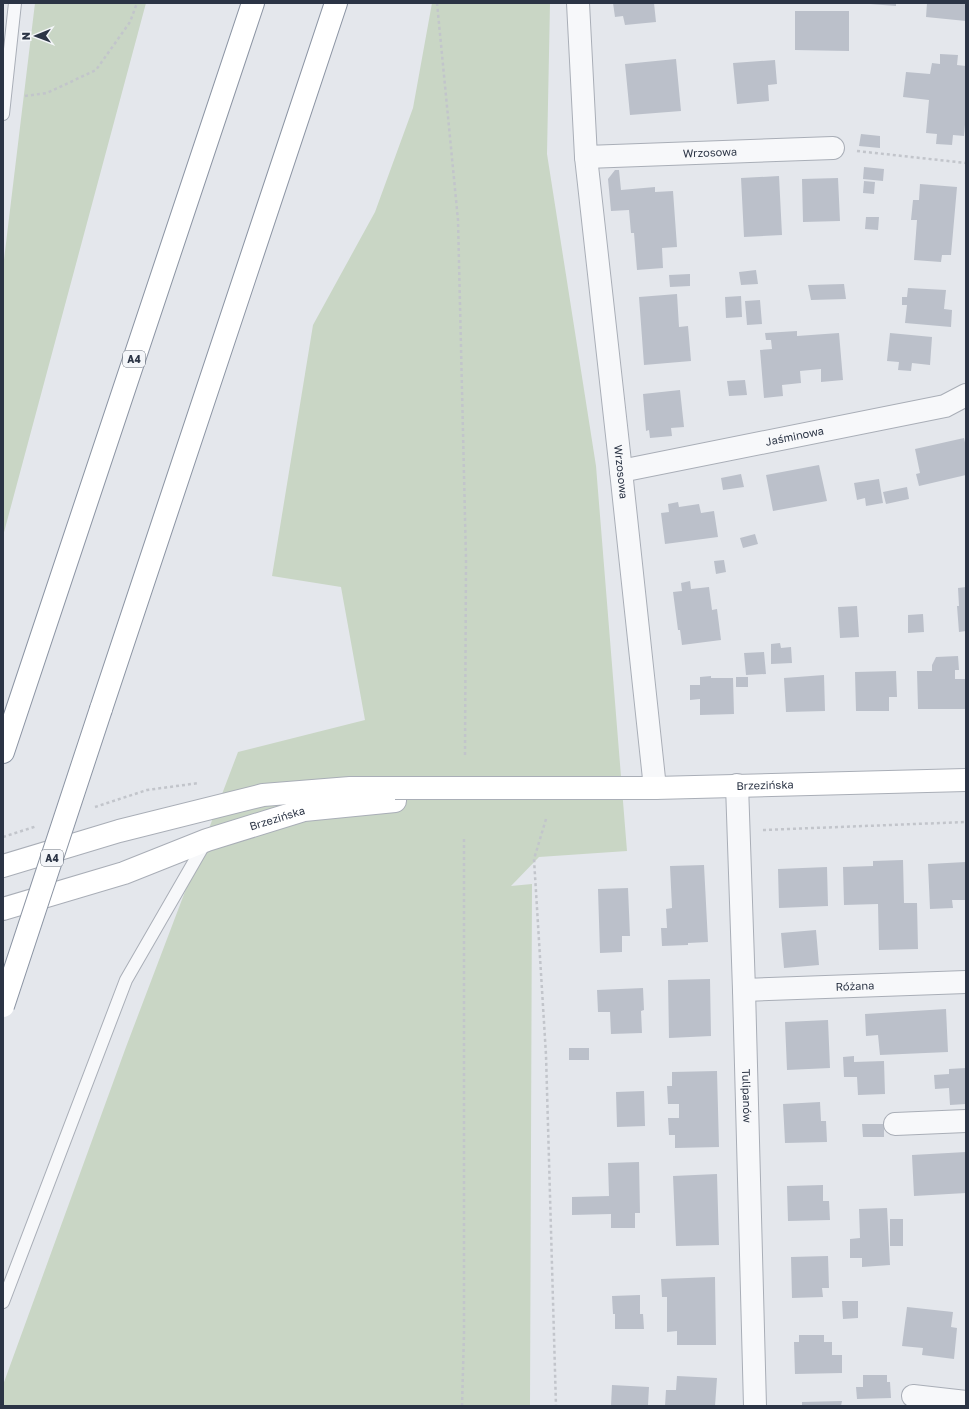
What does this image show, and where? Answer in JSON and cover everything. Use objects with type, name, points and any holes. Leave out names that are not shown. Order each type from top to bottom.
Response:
[{"type":"main road","name":"A4","points":[[3,752],[252,3]]},
{"type":"main road","name":"A4","points":[[3,1006],[336,3]]},
{"type":"main road","name":"Brzezińska","points":[[3,909],[124,873],[206,840],[304,810],[395,794],[966,780]]},
{"type":"main road","name":"Brzezińska","points":[[3,866],[119,831],[263,795],[350,788],[395,794]]},
{"type":"street","name":"Wrzosowa","points":[[578,3],[586,157],[655,788]]},
{"type":"street","name":"Wrzosowa","points":[[586,157],[833,148]]},
{"type":"street","name":"Jaśminowa","points":[[621,471],[945,406],[966,395]]},
{"type":"street","name":"Tulipanów","points":[[737,785],[755,1406]]},
{"type":"street","name":"Różana","points":[[744,990],[966,982]]},
{"type":"street","points":[[895,1124],[966,1121]]},
{"type":"street","points":[[913,1396],[966,1402]]},
{"type":"lane","points":[[3,114],[15,3]]},
{"type":"lane","points":[[3,1302],[126,980],[206,840]]},
{"type":"path","points":[[5,98],[47,93],[96,70],[130,22],[137,3]]},
{"type":"path","points":[[437,3],[458,220],[466,559],[465,755]]},
{"type":"path","points":[[833,148],[966,163]]},
{"type":"path","points":[[546,819],[534,858],[546,1055],[556,1406]]},
{"type":"path","points":[[738,831],[966,822]]},
{"type":"path","points":[[462,1406],[464,1335],[464,837]]},
{"type":"green space","points":[[35,3],[146,3],[3,536],[3,268]]},
{"type":"green space","points":[[432,3],[550,3],[547,154],[596,466],[627,851],[539,857],[511,886],[532,884],[530,1406],[3,1406],[3,1385],[126,1047],[238,752],[365,720],[341,587],[272,576],[313,325],[375,212],[413,108]]},
{"type":"building","points":[[613,3],[654,3],[656,22],[625,25],[623,16],[615,17]]},
{"type":"building","points":[[896,3],[896,6],[870,4]]},
{"type":"building","points":[[927,3],[966,3],[966,21],[926,17]]},
{"type":"building","points":[[795,11],[849,11],[849,51],[795,50]]},
{"type":"building","points":[[940,54],[958,55],[957,65],[966,66],[966,113],[964,136],[953,135],[952,145],[936,144],[937,134],[926,133],[929,100],[903,97],[906,72],[930,74],[932,63],[940,64]]},
{"type":"building","points":[[676,59],[681,111],[630,115],[625,64]]},
{"type":"building","points":[[775,60],[777,84],[768,85],[769,101],[737,104],[733,63]]},
{"type":"building","points":[[861,134],[880,136],[880,148],[859,146]]},
{"type":"building","points":[[864,167],[884,169],[883,181],[863,179]]},
{"type":"building","points":[[615,170],[619,170],[621,190],[655,187],[655,192],[673,191],[677,247],[662,248],[663,268],[637,270],[634,233],[631,233],[629,210],[611,211],[608,179]]},
{"type":"building","points":[[779,176],[782,235],[744,237],[741,178]]},
{"type":"building","points":[[838,178],[840,221],[803,222],[802,179]]},
{"type":"building","points":[[864,181],[875,182],[874,194],[863,193]]},
{"type":"building","points":[[920,184],[957,187],[951,255],[942,255],[941,262],[914,260],[917,220],[911,220],[913,200],[919,200]]},
{"type":"building","points":[[866,217],[879,217],[878,230],[865,229]]},
{"type":"building","points":[[756,270],[758,284],[741,285],[739,272]]},
{"type":"building","points":[[690,274],[690,286],[670,287],[669,275]]},
{"type":"building","points":[[844,284],[846,299],[811,300],[808,285]]},
{"type":"building","points":[[908,288],[946,290],[944,309],[952,310],[951,327],[905,323],[907,305],[902,305],[902,297],[907,297]]},
{"type":"building","points":[[677,294],[679,327],[688,326],[691,361],[644,365],[639,297]]},
{"type":"building","points":[[741,296],[742,317],[726,318],[725,297]]},
{"type":"building","points":[[760,300],[762,324],[747,325],[745,301]]},
{"type":"building","points":[[797,331],[797,336],[839,333],[843,380],[821,382],[821,369],[800,371],[801,383],[782,385],[783,396],[764,398],[760,350],[772,349],[771,340],[766,340],[765,333]]},
{"type":"building","points":[[890,333],[932,337],[930,365],[912,363],[911,371],[898,370],[899,362],[887,361]]},
{"type":"building","points":[[745,380],[747,395],[729,396],[727,381]]},
{"type":"building","points":[[680,390],[684,427],[671,428],[672,436],[650,438],[649,430],[646,431],[643,394]]},
{"type":"building","points":[[964,438],[966,447],[966,475],[919,486],[916,474],[920,473],[915,449]]},
{"type":"building","points":[[819,465],[827,501],[773,511],[766,475]]},
{"type":"building","points":[[741,474],[744,487],[723,490],[721,478]]},
{"type":"building","points":[[879,479],[883,503],[866,506],[865,498],[857,500],[854,483]]},
{"type":"building","points":[[907,487],[909,499],[886,504],[883,492]]},
{"type":"building","points":[[678,502],[679,507],[699,504],[701,513],[714,511],[718,537],[665,544],[661,513],[669,512],[668,504]]},
{"type":"building","points":[[755,534],[758,544],[743,548],[740,538]]},
{"type":"building","points":[[724,560],[726,572],[716,574],[714,561]]},
{"type":"building","points":[[690,581],[691,589],[709,587],[712,610],[717,609],[721,640],[682,645],[680,630],[678,630],[673,592],[682,591],[681,583]]},
{"type":"building","points":[[966,587],[966,631],[959,632],[957,606],[959,606],[958,588]]},
{"type":"building","points":[[857,606],[859,637],[840,638],[838,607]]},
{"type":"building","points":[[923,614],[924,632],[908,633],[908,615]]},
{"type":"building","points":[[780,643],[781,648],[791,647],[792,663],[771,664],[771,644]]},
{"type":"building","points":[[764,652],[766,674],[746,675],[744,653]]},
{"type":"building","points":[[958,656],[959,670],[955,670],[955,679],[966,679],[966,709],[918,709],[917,671],[932,671],[932,665],[936,657]]},
{"type":"building","points":[[896,671],[897,697],[889,697],[889,711],[856,711],[855,672]]},
{"type":"building","points":[[824,675],[825,711],[786,712],[784,678]]},
{"type":"building","points":[[711,676],[711,678],[733,678],[734,714],[700,715],[700,699],[690,700],[690,685],[700,685],[700,677]]},
{"type":"building","points":[[736,677],[748,677],[748,687],[736,687]]},
{"type":"building","points":[[903,860],[904,903],[917,903],[918,949],[879,950],[878,904],[844,905],[843,867],[873,866],[873,861]]},
{"type":"building","points":[[966,862],[966,900],[952,900],[953,908],[930,909],[928,864]]},
{"type":"building","points":[[704,865],[708,942],[688,943],[688,945],[662,946],[661,928],[667,928],[666,909],[672,908],[670,866]]},
{"type":"building","points":[[827,867],[828,906],[779,908],[778,869]]},
{"type":"building","points":[[628,888],[630,936],[622,936],[622,952],[600,953],[598,889]]},
{"type":"building","points":[[816,930],[819,965],[784,968],[781,933]]},
{"type":"building","points":[[710,979],[711,1036],[669,1038],[668,980]]},
{"type":"building","points":[[643,988],[644,1010],[641,1011],[642,1033],[611,1034],[610,1012],[598,1012],[597,990]]},
{"type":"building","points":[[946,1009],[948,1052],[880,1055],[878,1035],[866,1036],[865,1014]]},
{"type":"building","points":[[828,1020],[830,1068],[787,1070],[785,1022]]},
{"type":"building","points":[[569,1048],[589,1048],[589,1060],[569,1060]]},
{"type":"building","points":[[854,1056],[854,1062],[884,1061],[885,1094],[858,1095],[857,1077],[844,1077],[843,1057]]},
{"type":"building","points":[[966,1068],[966,1104],[950,1105],[949,1088],[935,1089],[934,1075],[949,1074],[949,1069]]},
{"type":"building","points":[[717,1071],[719,1147],[675,1148],[675,1135],[669,1135],[668,1118],[679,1118],[679,1104],[668,1104],[667,1086],[672,1086],[672,1072]]},
{"type":"building","points":[[644,1091],[645,1126],[617,1127],[616,1092]]},
{"type":"building","points":[[820,1102],[821,1121],[826,1121],[827,1142],[785,1143],[783,1104]]},
{"type":"building","points":[[862,1124],[884,1124],[884,1137],[863,1137]]},
{"type":"building","points":[[966,1152],[966,1193],[914,1196],[912,1155]]},
{"type":"building","points":[[639,1162],[640,1213],[635,1213],[635,1228],[611,1228],[611,1214],[572,1215],[572,1197],[609,1196],[608,1163]]},
{"type":"building","points":[[717,1174],[719,1245],[676,1246],[673,1176]]},
{"type":"building","points":[[823,1185],[823,1201],[829,1201],[830,1220],[788,1221],[787,1186]]},
{"type":"building","points":[[887,1208],[890,1265],[862,1267],[862,1258],[850,1258],[850,1239],[860,1238],[859,1209]]},
{"type":"building","points":[[890,1219],[903,1219],[903,1246],[890,1246]]},
{"type":"building","points":[[828,1256],[829,1288],[822,1288],[823,1297],[792,1298],[791,1257]]},
{"type":"building","points":[[715,1277],[716,1345],[677,1345],[677,1331],[667,1332],[667,1297],[662,1297],[661,1279]]},
{"type":"building","points":[[640,1295],[640,1314],[643,1314],[644,1329],[615,1329],[615,1314],[613,1314],[612,1296]]},
{"type":"building","points":[[842,1301],[858,1301],[858,1318],[843,1319]]},
{"type":"building","points":[[907,1307],[953,1312],[951,1327],[957,1328],[954,1359],[922,1355],[923,1348],[902,1346]]},
{"type":"building","points":[[799,1335],[824,1335],[824,1342],[832,1342],[832,1355],[842,1355],[842,1373],[795,1374],[794,1342],[799,1342]]},
{"type":"building","points":[[863,1375],[887,1375],[887,1382],[890,1382],[891,1398],[857,1399],[856,1387],[863,1387]]},
{"type":"building","points":[[677,1376],[717,1378],[715,1406],[665,1406],[666,1390],[676,1390]]},
{"type":"building","points":[[612,1385],[649,1387],[648,1405],[611,1406]]},
{"type":"building","points":[[842,1401],[841,1406],[802,1406],[802,1402]]}]
